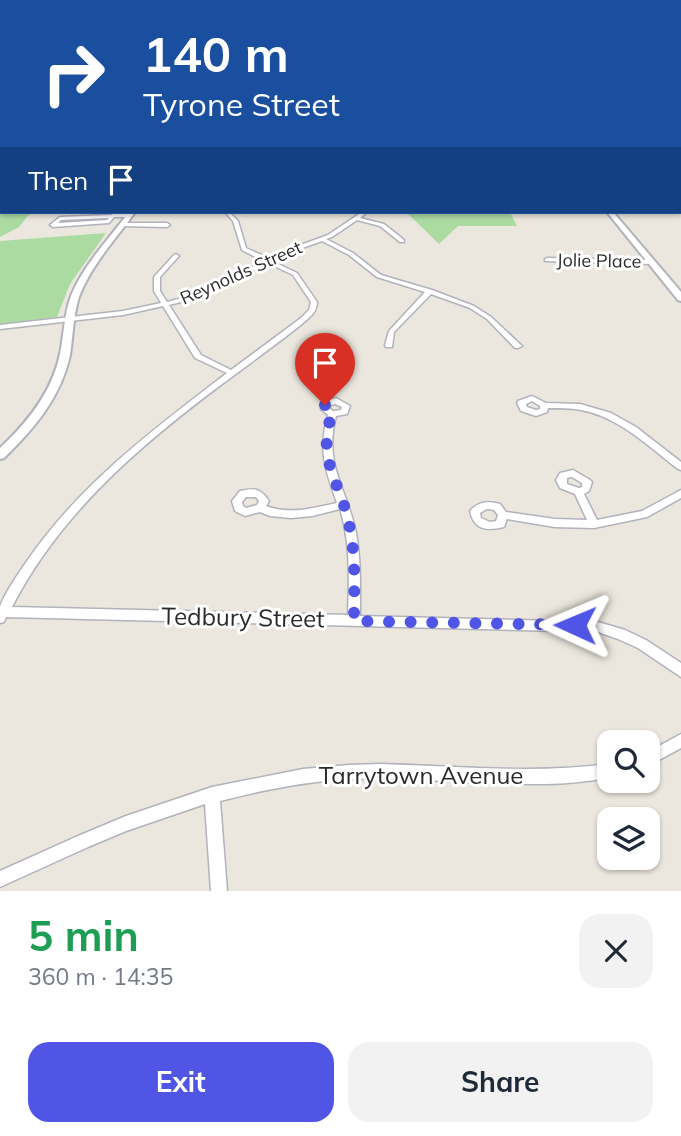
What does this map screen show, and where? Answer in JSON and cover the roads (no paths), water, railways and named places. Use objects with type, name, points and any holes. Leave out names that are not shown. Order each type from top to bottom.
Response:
[{"type":"street","points":[[106,214],[60,219],[54,225],[109,221],[114,214]]},
{"type":"street","points":[[0,455],[24,430],[51,392],[63,365],[68,319],[81,284],[130,214]]},
{"type":"street","points":[[1,615],[44,543],[86,493],[141,442],[308,315],[314,307],[314,302],[300,278],[282,266],[244,249],[235,221],[229,214]]},
{"type":"street","name":"Reynolds Street","points":[[0,327],[166,305],[226,284],[266,260],[322,239],[362,214]]},
{"type":"street","points":[[612,214],[681,298]]},
{"type":"street","points":[[356,218],[386,227],[402,241]]},
{"type":"street","points":[[122,225],[167,225]]},
{"type":"street","points":[[322,239],[351,254],[379,276],[463,302],[481,312],[518,346]]},
{"type":"street","points":[[176,256],[155,282],[157,290],[198,356],[232,373]]},
{"type":"street","name":"Jolie Place","points":[[547,260],[651,262]]},
{"type":"street","points":[[389,345],[391,332],[430,291]]},
{"type":"street","points":[[544,405],[580,407],[608,415],[633,429],[681,467]]},
{"type":"street","points":[[332,414],[325,437],[326,455],[350,524],[354,550],[354,621]]},
{"type":"street","points":[[579,492],[594,524]]},
{"type":"street","points":[[503,514],[555,523],[594,524],[644,514],[681,494]]},
{"type":"street","points":[[260,508],[275,514],[286,514],[343,505]]},
{"type":"street","name":"Tedbury Street","points":[[1,615],[598,627],[635,639],[657,651],[681,671]]},
{"type":"street","points":[[660,752],[681,741]]},
{"type":"street","name":"Tarrytown Avenue","points":[[0,879],[102,832],[212,794],[285,779],[348,772],[563,776],[597,772]]},
{"type":"street","points":[[212,794],[219,891]]}]
